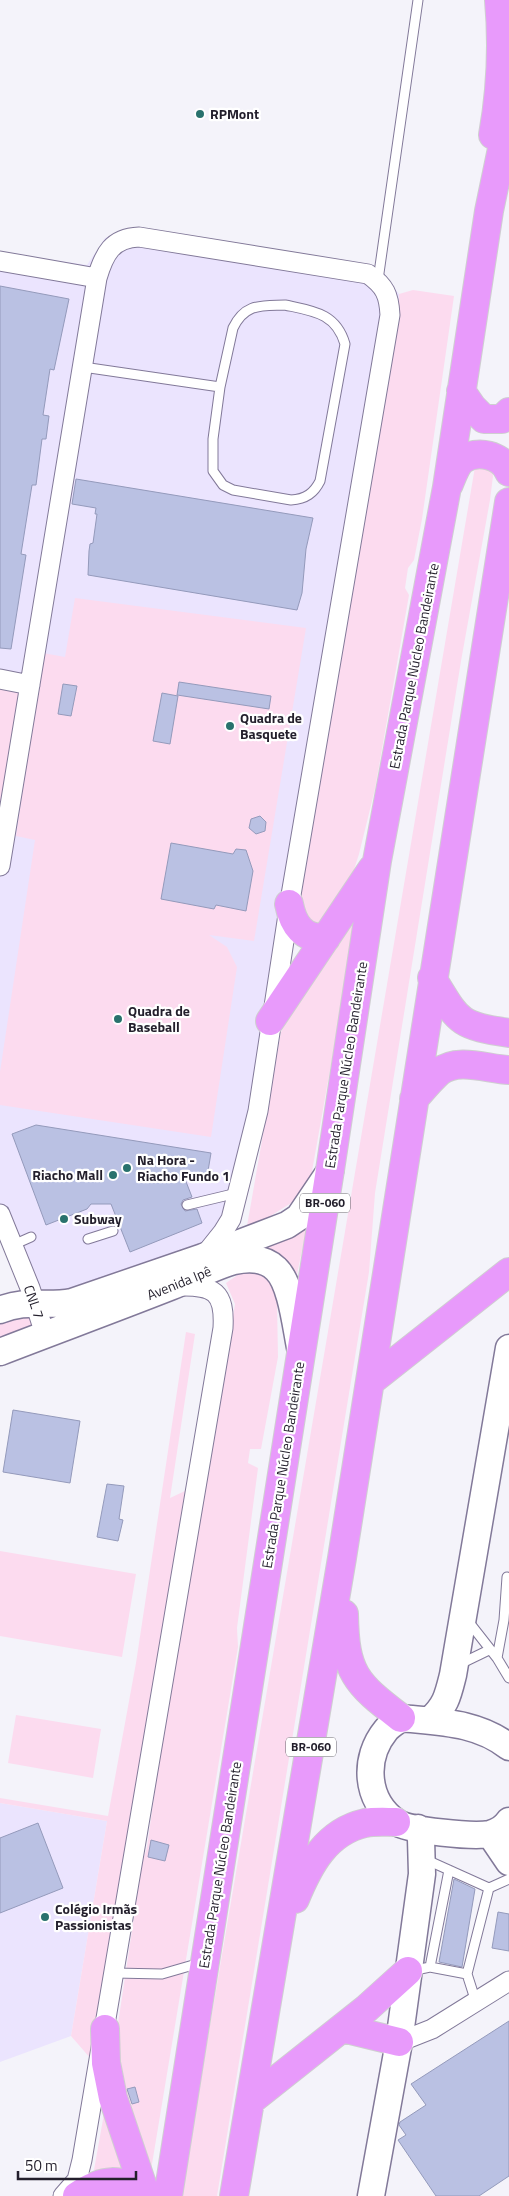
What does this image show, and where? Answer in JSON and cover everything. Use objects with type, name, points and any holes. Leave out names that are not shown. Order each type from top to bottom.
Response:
[{"type":"highway","points":[[489,212],[488,180],[500,96],[501,26],[499,0]]},
{"type":"highway","name":"Estrada Parque Núcleo Bandeirante","points":[[168,2196],[377,861],[448,487],[489,212],[509,115]]},
{"type":"highway","points":[[461,391],[472,407],[484,419],[502,419],[509,412]]},
{"type":"highway","points":[[448,487],[460,461],[470,456],[492,456],[505,465],[509,472]]},
{"type":"highway","name":"BR-060","points":[[234,2196],[371,1381],[432,978],[509,502]]},
{"type":"highway","points":[[270,1021],[377,861]]},
{"type":"highway","points":[[289,904],[293,920],[304,933],[313,937],[326,938]]},
{"type":"highway","points":[[432,978],[453,1013],[459,1019],[479,1028],[509,1033]]},
{"type":"highway","points":[[414,1099],[440,1072],[448,1067],[459,1064],[509,1070]]},
{"type":"highway","points":[[371,1381],[509,1272]]},
{"type":"highway","points":[[342,1558],[344,1640],[349,1661],[363,1686],[401,1718]]},
{"type":"highway","points":[[279,1935],[307,1869],[321,1849],[350,1828],[366,1823],[407,1825]]},
{"type":"highway","points":[[250,2101],[419,1969]]},
{"type":"highway","points":[[342,2028],[399,2042]]},
{"type":"highway","points":[[105,2029],[106,2063],[112,2098],[145,2196]]},
{"type":"highway","points":[[77,2196],[93,2186],[112,2182],[128,2184],[145,2196]]},
{"type":"street","points":[[0,866],[84,367],[97,278],[101,264],[115,243],[126,237],[139,237],[361,272],[378,280],[388,293],[390,315],[289,904],[258,1111],[231,1218],[203,1257]]},
{"type":"street","points":[[0,261],[97,278]]},
{"type":"street","points":[[0,679],[30,685]]},
{"type":"street","name":"Avenida Ipê","points":[[16,1305],[72,1302],[203,1257],[287,1225],[299,1217],[330,1170]]},
{"type":"street","name":"CNL 7","points":[[0,1214],[23,1270],[16,1305],[45,1334]]},
{"type":"street","name":"Avenida Ipê","points":[[0,1352],[234,1261],[257,1259],[276,1268],[286,1287],[301,1353]]},
{"type":"street","points":[[63,2196],[74,2184],[79,2174],[115,1973],[223,1328],[220,1299],[211,1290],[200,1285],[173,1286]]},
{"type":"street","points":[[430,1720],[440,1712],[446,1701],[454,1671],[509,1348]]},
{"type":"street","points":[[454,1671],[465,1710],[477,1728]]},
{"type":"street","points":[[433,1868],[421,1839],[378,1802],[371,1789],[370,1772],[372,1757],[377,1744],[387,1729],[401,1718],[430,1720],[477,1728],[496,1736],[509,1747]]},
{"type":"street","points":[[407,1825],[453,1834],[500,1827],[509,1862]]},
{"type":"street","points":[[371,2196],[399,2042],[419,1969],[433,1868],[453,1834]]},
{"type":"street","points":[[399,2042],[432,2029],[509,1981]]},
{"type":"lane","points":[[378,280],[418,0]]},
{"type":"lane","points":[[285,305],[312,311],[334,323],[342,333],[345,344],[320,481],[315,491],[300,499],[292,500],[233,490],[217,478],[213,471],[212,458],[220,386],[233,328],[238,319],[249,308],[285,305]]},
{"type":"lane","points":[[84,367],[220,386]]},
{"type":"lane","points":[[187,1205],[237,1193]]},
{"type":"lane","points":[[88,1239],[113,1231]]},
{"type":"lane","points":[[12,1245],[31,1237]]},
{"type":"lane","points":[[497,1658],[504,1620],[507,1577]]},
{"type":"lane","points":[[464,1614],[489,1650],[497,1658],[509,1678]]},
{"type":"lane","points":[[454,1671],[489,1650]]},
{"type":"lane","points":[[433,1868],[490,1888],[509,1879]]},
{"type":"lane","points":[[476,2002],[467,1974],[490,1888]]},
{"type":"lane","points":[[115,1973],[162,1974],[205,1962]]},
{"type":"lane","points":[[419,1969],[467,1974]]},
{"type":"shaded area","points":[[127,228],[379,267],[399,294],[398,319],[245,1176],[216,1246],[34,1304],[0,1215],[0,252],[87,265],[105,238]]},
{"type":"shaded area","points":[[413,290],[454,296],[422,519],[414,560],[408,568],[405,588],[409,595],[375,789],[350,882],[322,927],[300,921],[301,897],[398,319],[399,294]]},
{"type":"shaded area","points":[[491,465],[493,476],[490,500],[461,661],[375,1193],[369,1272],[217,2196],[181,2196],[475,467]]},
{"type":"shaded area","points":[[75,598],[306,628],[254,941],[209,935],[227,947],[237,967],[211,1137],[0,1105],[0,1072],[35,840],[16,836],[43,653],[65,657]]},
{"type":"shaded area","points":[[0,686],[12,688],[19,694],[0,814]]},
{"type":"shaded area","points":[[358,912],[311,1177],[296,1200],[264,1220],[247,1226],[281,1032],[296,1002]]},
{"type":"shaded area","points":[[309,1218],[296,1279],[289,1264],[281,1255],[270,1249],[255,1245]]},
{"type":"shaded area","points":[[251,1269],[267,1278],[274,1289],[277,1303],[278,1357],[261,1449],[250,1449],[248,1463],[258,1468],[237,1628],[238,1647],[149,2182],[117,2076],[116,2037],[142,1864],[147,1847],[159,1761],[235,1304],[226,1283],[242,1272]]},
{"type":"shaded area","points":[[18,1314],[31,1316],[33,1323],[30,1329],[0,1342],[0,1321]]},
{"type":"shaded area","points":[[186,1332],[195,1334],[170,1498],[185,1491],[91,2059],[71,2036],[107,1821],[0,1803],[0,1798],[108,1816],[136,1663]]},
{"type":"shaded area","points":[[0,1551],[136,1574],[122,1657],[0,1636]]},
{"type":"shaded area","points":[[16,1715],[101,1729],[93,1778],[8,1763]]},
{"type":"shaded area","name":"Colégio Irmãs Passionistas","points":[[0,1803],[107,1821],[71,2036],[0,2062]]},
{"type":"shaded area","points":[[105,2108],[126,2173],[94,2170]]},
{"type":"building","points":[[0,286],[69,299],[54,370],[50,369],[43,415],[49,416],[46,439],[42,439],[36,485],[32,485],[21,554],[26,555],[11,649],[0,648]]},
{"type":"building","points":[[76,479],[313,518],[306,549],[302,593],[297,610],[88,575],[90,544],[93,543],[97,514],[95,514],[96,508],[72,504]]},
{"type":"building","points":[[179,682],[271,696],[269,709],[177,695]]},
{"type":"building","points":[[63,684],[77,686],[71,716],[58,714]]},
{"type":"building","points":[[162,693],[178,696],[170,744],[153,741]]},
{"type":"building","points":[[260,816],[266,822],[265,831],[256,834],[249,828],[251,819]]},
{"type":"building","points":[[171,843],[233,854],[236,849],[246,850],[253,871],[246,911],[216,905],[214,909],[161,899]]},
{"type":"building","name":"Riacho Mall","points":[[36,1125],[211,1153],[207,1177],[185,1179],[192,1197],[183,1200],[181,1204],[185,1211],[197,1209],[202,1223],[130,1252],[111,1204],[91,1204],[87,1209],[46,1225],[12,1134]]},
{"type":"building","points":[[13,1410],[80,1421],[70,1483],[3,1472]]},
{"type":"building","points":[[107,1484],[124,1486],[119,1519],[123,1520],[118,1541],[97,1537]]},
{"type":"building","points":[[38,1823],[63,1888],[0,1913],[0,1838]]},
{"type":"building","points":[[151,1840],[169,1845],[165,1861],[148,1857]]},
{"type":"building","points":[[454,1879],[475,1889],[462,1967],[439,1962]]},
{"type":"building","points":[[498,1912],[509,1914],[509,1951],[492,1948]]},
{"type":"building","points":[[509,2021],[509,2176],[479,2196],[436,2196],[398,2140],[406,2135],[399,2125],[400,2122],[426,2105],[411,2084]]},
{"type":"building","points":[[135,2087],[139,2102],[132,2104],[127,2089]]},
{"type":"place","name":"RPMont","points":[[200,114]]},
{"type":"place","name":"Quadra de Basquete","points":[[230,726]]},
{"type":"place","name":"Quadra de Baseball","points":[[118,1019]]},
{"type":"place","name":"Na Hora - Riacho Fundo 1","points":[[127,1168]]},
{"type":"place","name":"Riacho Mall","points":[[113,1175]]},
{"type":"place","name":"Subway","points":[[64,1219]]},
{"type":"place","name":"Colégio Irmãs Passionistas","points":[[45,1917]]}]
